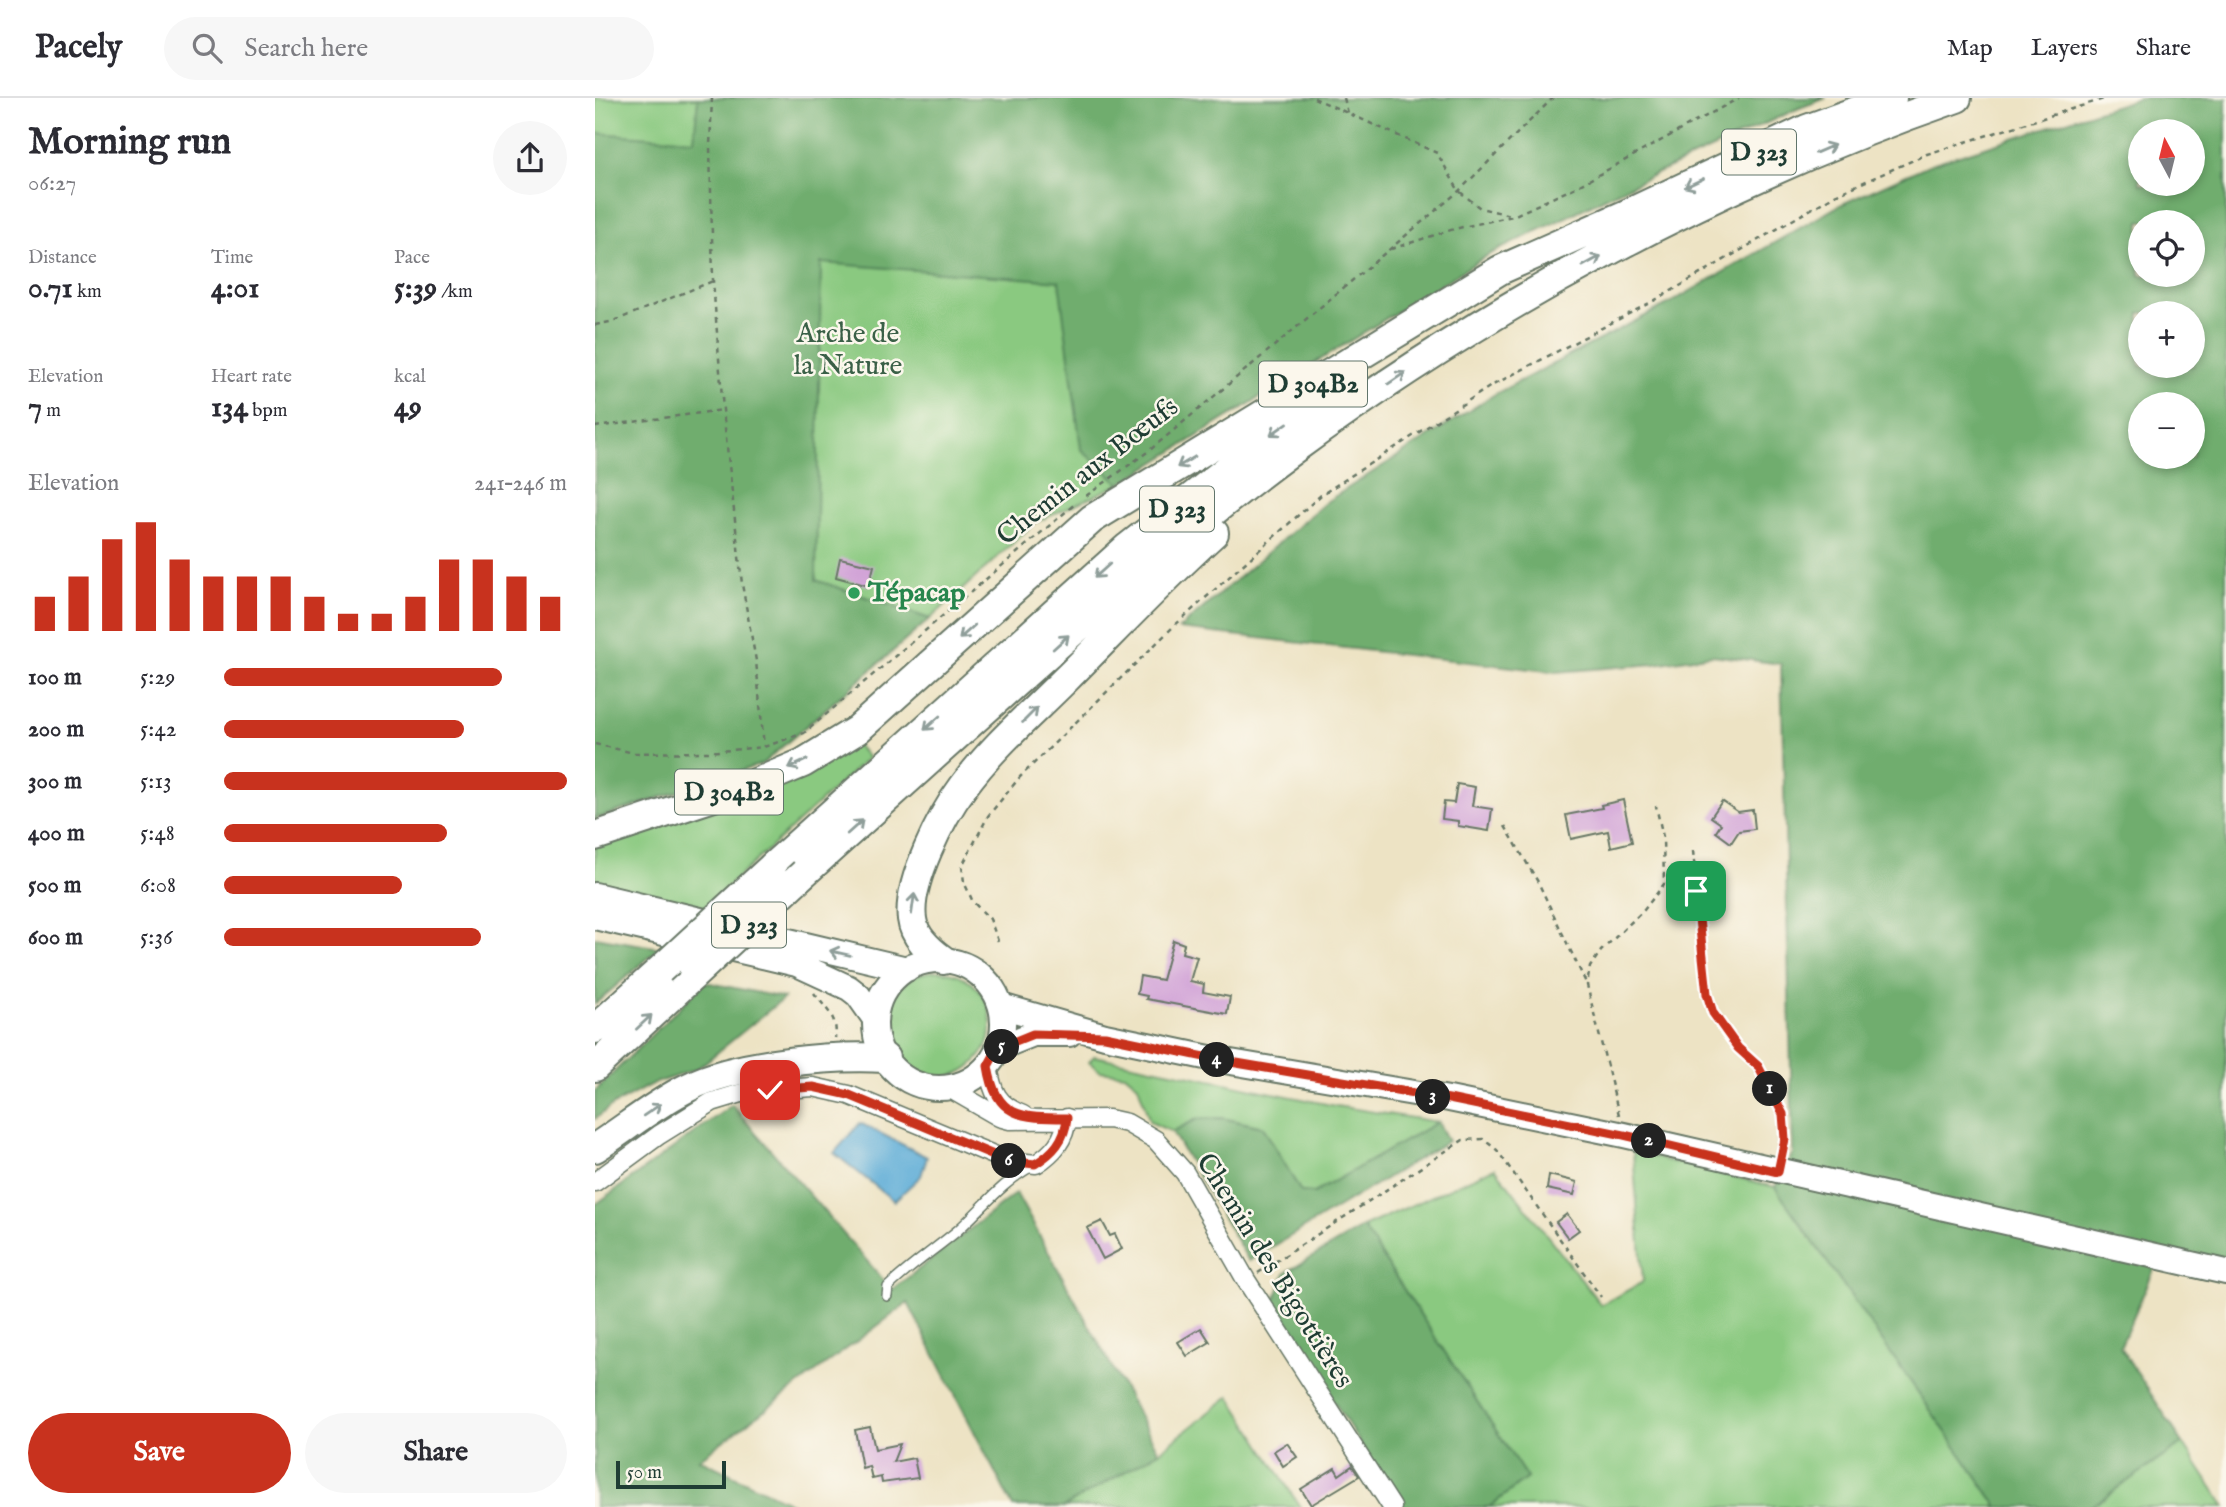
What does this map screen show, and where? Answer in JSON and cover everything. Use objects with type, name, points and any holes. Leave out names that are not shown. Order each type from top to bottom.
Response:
[{"type":"highway","name":"D 323","points":[[595,1029],[1128,547],[1276,430],[1449,315],[1629,214],[1807,129],[1892,98]]},
{"type":"highway","name":"D 323","points":[[595,1067],[804,873],[1144,568],[1340,416],[1478,327],[1637,237],[1796,161],[1957,98]]},
{"type":"highway","name":"D 304B2","points":[[595,836],[753,784],[803,763],[857,730],[1092,519],[1500,270],[1629,214]]},
{"type":"highway","points":[[943,960],[927,948],[918,935],[912,919],[912,906],[938,826],[964,785],[1020,725],[1203,543],[1244,506],[1299,463],[1323,440],[1340,416]]},
{"type":"highway","points":[[595,1148],[691,1086],[723,1075],[836,1057],[885,1058]]},
{"type":"main road","points":[[595,895],[907,969]]},
{"type":"main road","points":[[595,917],[797,964],[849,988],[858,995],[875,1019]]},
{"type":"main road","points":[[993,1057],[1002,1035],[1000,1006],[988,983],[962,964],[943,960],[924,962],[907,969],[885,990],[875,1019],[879,1046],[897,1072],[912,1082],[929,1087],[947,1087],[969,1080],[993,1057],[1033,1034],[1105,1036]]},
{"type":"main road","points":[[1000,1006],[1105,1036],[1219,1060],[1449,1099],[1624,1135],[2226,1272]]},
{"type":"street","points":[[993,1057],[994,1093],[1007,1109],[1030,1118]]},
{"type":"street","points":[[595,1182],[659,1135],[712,1102],[745,1092],[813,1087],[849,1095],[1008,1161],[1035,1164],[1051,1155],[1062,1140],[1067,1118]]},
{"type":"street","name":"Chemin des Bigottières","points":[[947,1087],[1010,1120],[1067,1118],[1118,1121],[1127,1123],[1156,1140],[1185,1173],[1246,1280],[1392,1507]]},
{"type":"lane","points":[[887,1296],[888,1287],[906,1270],[956,1231],[1010,1178],[1035,1164]]},
{"type":"path","points":[[712,98],[710,146],[713,281],[723,410],[742,584],[756,661],[764,747]]},
{"type":"path","points":[[1314,98],[1437,153],[1459,191],[1480,208],[1513,216]]},
{"type":"path","points":[[1344,98],[1348,113]]},
{"type":"path","name":"Chemin aux Bœufs","points":[[595,744],[633,753],[708,752],[764,747],[804,733],[859,689],[1059,515],[1150,450],[1459,191],[1552,98]]},
{"type":"path","points":[[1388,250],[1454,229],[1513,216],[1576,187],[1739,98]]},
{"type":"path","points":[[998,941],[989,919],[973,902],[964,882],[962,866],[988,816],[1020,777],[1174,626],[1321,495],[1491,386],[1661,297],[1835,195],[1927,155],[2107,98]]},
{"type":"path","points":[[595,325],[614,321],[713,281]]},
{"type":"path","points":[[595,427],[723,410]]},
{"type":"path","points":[[1587,985],[1590,967],[1601,951],[1644,910],[1664,884],[1663,837],[1656,806]]},
{"type":"path","points":[[1505,826],[1538,881],[1587,985],[1624,1135]]},
{"type":"path","points":[[1693,851],[1707,994],[1721,1028],[1758,1066],[1783,1114],[1785,1139],[1778,1172]]},
{"type":"path","points":[[814,994],[829,1010],[835,1022],[836,1057]]},
{"type":"path","points":[[1246,1280],[1463,1140],[1483,1139],[1497,1150],[1601,1297]]},
{"type":"green space","name":"Arche de la Nature","points":[[595,98],[1826,98],[1619,191],[1490,254],[1120,484],[1036,522],[930,619],[762,764],[595,819]]},
{"type":"green space","name":"Arche de la Nature","points":[[698,98],[1826,98],[1619,191],[1490,254],[1120,484],[1081,449],[1059,281],[821,263],[816,580],[930,619],[762,764],[595,819],[595,133],[694,140]]},
{"type":"green space","points":[[2139,98],[2226,98],[2226,1280],[2156,1265],[2120,1347],[2183,1443],[2090,1507],[1998,1507],[1775,1187],[1793,1153],[1781,664],[1712,655],[1655,664],[1556,672],[1179,629],[1326,502],[1495,394],[1666,305],[1840,205],[1931,164]]},
{"type":"green space","points":[[857,745],[868,758],[701,911],[595,886],[595,841]]},
{"type":"green space","points":[[595,937],[660,948],[595,1004]]},
{"type":"green space","points":[[938,971],[958,975],[975,987],[987,1004],[991,1024],[987,1044],[975,1061],[958,1073],[938,1077],[918,1073],[901,1061],[889,1044],[885,1024],[889,1004],[901,987],[918,975]]},
{"type":"green space","points":[[705,982],[784,998],[697,1069],[650,1085],[613,1105],[595,1119],[595,1091]]},
{"type":"green space","points":[[1094,1056],[1336,1106],[1438,1122],[1314,1193],[1301,1192],[1263,1127],[1222,1118],[1197,1119],[1172,1132],[1150,1122],[1138,1085],[1125,1074],[1100,1071],[1089,1062]]},
{"type":"green space","points":[[732,1105],[892,1290],[1016,1193],[1159,1452],[1064,1507],[1013,1507],[908,1303],[699,1459],[799,1507],[595,1507],[595,1205]]},
{"type":"green space","points":[[1222,1118],[1263,1127],[1301,1192],[1314,1193],[1438,1122],[1448,1141],[1249,1261],[1172,1132],[1197,1119]]},
{"type":"green space","points":[[1633,1152],[1775,1187],[1998,1507],[1489,1507],[1527,1478],[1363,1227],[1495,1168],[1601,1305],[1643,1282]]},
{"type":"green space","points":[[1363,1227],[1527,1478],[1489,1507],[1400,1507],[1273,1304],[1285,1273]]},
{"type":"green space","points":[[1230,1396],[1300,1507],[1064,1507],[1159,1452]]},
{"type":"green space","points":[[2183,1443],[2225,1507],[2090,1507]]},
{"type":"water","points":[[860,1123],[927,1157],[921,1176],[894,1201],[834,1153]]},
{"type":"building","points":[[840,558],[874,566],[869,586],[836,577]]},
{"type":"building","points":[[1457,784],[1475,787],[1472,806],[1492,809],[1489,831],[1458,826],[1458,821],[1442,819],[1444,802],[1454,803]]},
{"type":"building","points":[[1623,800],[1632,842],[1611,847],[1608,831],[1571,839],[1566,815],[1602,808],[1601,805]]},
{"type":"building","points":[[1722,801],[1738,812],[1753,810],[1755,829],[1739,831],[1731,843],[1716,832],[1721,824],[1711,817]]},
{"type":"building","points":[[1173,940],[1184,944],[1182,953],[1197,957],[1190,981],[1204,984],[1203,992],[1230,997],[1227,1014],[1146,999],[1147,996],[1137,994],[1140,976],[1162,980]]},
{"type":"building","points":[[1549,1175],[1577,1182],[1574,1195],[1547,1189]]},
{"type":"building","points":[[1567,1214],[1579,1230],[1568,1238],[1556,1222]]},
{"type":"building","points":[[1102,1221],[1110,1236],[1115,1234],[1122,1249],[1103,1259],[1087,1228]]},
{"type":"building","points":[[1201,1328],[1210,1342],[1187,1356],[1178,1342]]},
{"type":"building","points":[[870,1427],[875,1449],[900,1444],[893,1462],[914,1458],[918,1478],[882,1483],[881,1477],[872,1479],[869,1466],[862,1468],[855,1430]]},
{"type":"building","points":[[1287,1443],[1297,1457],[1283,1466],[1274,1451]]},
{"type":"building","points":[[1352,1466],[1359,1476],[1311,1505],[1301,1489],[1335,1468],[1339,1475]]},
{"type":"place","name":"Tépacap","points":[[854,593]]},
{"type":"route","points":[[770,1090],[813,1087],[849,1095],[1008,1161],[1035,1164],[1051,1155],[1062,1140],[1067,1118],[1030,1118],[1007,1109],[994,1093],[988,1066],[998,1048],[1033,1034],[1105,1036],[1219,1060],[1449,1099],[1624,1135],[1778,1172],[1785,1139],[1783,1114],[1758,1066],[1721,1028],[1713,1013],[1707,994],[1696,891]]}]
